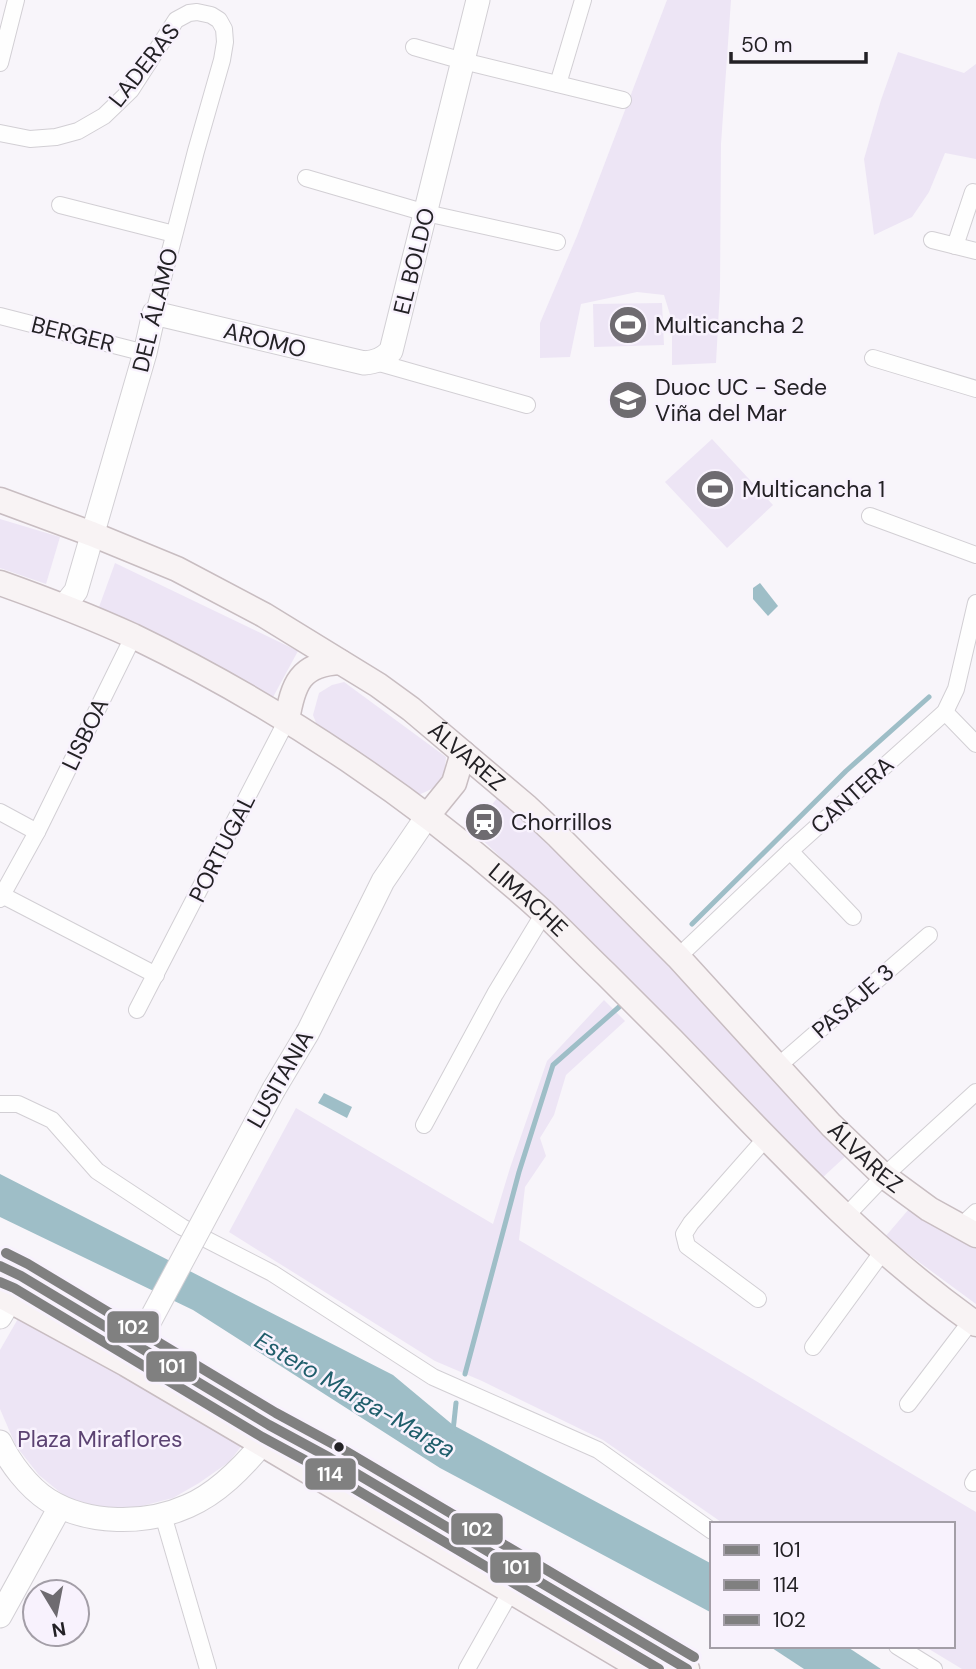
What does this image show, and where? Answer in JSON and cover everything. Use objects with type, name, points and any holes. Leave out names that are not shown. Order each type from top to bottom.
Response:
[{"type":"main road","name":"ÁLVAREZ","points":[[0,500],[177,569],[264,615],[378,685],[411,709],[558,836],[678,957],[831,1125],[884,1176],[929,1209],[971,1224]]},
{"type":"main road","name":"LIMACHE","points":[[0,583],[64,606],[133,637],[287,720],[428,815],[544,914],[845,1217],[933,1292],[974,1322]]},
{"type":"main road","points":[[287,720],[291,696],[301,677],[314,666],[340,662]]},
{"type":"main road","points":[[428,815],[454,783],[463,753]]},
{"type":"main road","points":[[0,1266],[136,1346],[267,1435],[511,1591],[642,1669]]},
{"type":"main road","points":[[3,1304],[30,1300],[100,1325]]},
{"type":"main road","points":[[3,1304],[136,1346]]},
{"type":"main road","points":[[267,1435],[330,1458],[687,1669]]},
{"type":"street","points":[[0,64],[16,0]]},
{"type":"street","name":"EL BOLDO","points":[[376,362],[391,351],[478,0]]},
{"type":"street","points":[[558,84],[583,0]]},
{"type":"street","name":"LADERAS","points":[[0,133],[30,139],[56,137],[78,131],[104,116],[131,90],[176,20],[211,7]]},
{"type":"street","name":"DEL ÁLAMO","points":[[64,606],[76,591],[145,353],[195,151],[222,60],[224,29],[211,7]]},
{"type":"street","points":[[414,47],[623,100]]},
{"type":"street","points":[[306,178],[426,213],[557,242]]},
{"type":"street","points":[[955,246],[973,192]]},
{"type":"street","points":[[60,205],[174,234]]},
{"type":"street","points":[[932,240],[976,251]]},
{"type":"street","name":"AROMO","points":[[154,313],[351,361],[376,362]]},
{"type":"street","name":"BERGER","points":[[0,316],[145,353]]},
{"type":"street","points":[[873,358],[976,389]]},
{"type":"street","points":[[376,362],[527,405]]},
{"type":"street","points":[[870,516],[976,555]]},
{"type":"street","name":"CANTERA","points":[[678,957],[790,851],[945,712],[956,689],[976,603]]},
{"type":"street","name":"LISBOA","points":[[1,896],[37,832],[133,637]]},
{"type":"street","points":[[945,712],[976,744]]},
{"type":"street","name":"PORTUGAL","points":[[137,1010],[287,720]]},
{"type":"street","points":[[0,812],[37,832]]},
{"type":"street","name":"LUSITANIA","points":[[136,1346],[274,1089],[308,1032],[383,881],[428,815]]},
{"type":"street","points":[[790,851],[853,917]]},
{"type":"street","points":[[1,896],[156,975]]},
{"type":"street","points":[[424,1125],[495,994],[544,914]]},
{"type":"street","name":"PASAJE 3","points":[[778,1067],[929,935]]},
{"type":"street","points":[[845,1217],[884,1176],[976,1092]]},
{"type":"street","points":[[0,1104],[18,1104],[52,1120],[97,1171],[182,1227],[272,1273],[433,1377],[598,1450],[710,1530]]},
{"type":"street","points":[[758,1299],[687,1246],[684,1234],[766,1138]]},
{"type":"street","points":[[813,1347],[883,1251]]},
{"type":"street","points":[[908,1404],[974,1322]]},
{"type":"street","points":[[0,1442],[24,1478],[45,1498],[60,1507],[79,1514],[111,1519],[139,1519],[190,1506],[242,1468],[267,1435]]},
{"type":"street","points":[[0,1616],[60,1507]]},
{"type":"street","points":[[163,1515],[208,1669]]},
{"type":"street","points":[[467,1669],[511,1591]]},
{"type":"street","points":[[900,1648],[934,1669]]},
{"type":"green space","points":[[667,0],[731,0],[721,144],[720,289],[716,363],[672,365],[672,321],[664,295],[637,292],[581,304],[570,357],[540,358],[540,323],[577,236]]},
{"type":"green space","points":[[898,52],[964,73],[976,64],[976,159],[945,153],[929,192],[912,217],[874,235],[864,159]]},
{"type":"green space","name":"Multicancha 2","points":[[662,303],[664,345],[594,347],[593,304]]},
{"type":"green space","name":"Multicancha 1","points":[[712,439],[773,505],[727,548],[665,482]]},
{"type":"green space","points":[[0,519],[60,537],[46,584],[0,568]]},
{"type":"green space","points":[[115,563],[298,651],[272,699],[99,607]]},
{"type":"green space","points":[[344,682],[446,757],[440,782],[418,795],[318,728],[313,715],[319,693]]},
{"type":"green space","points":[[498,797],[667,959],[848,1154],[821,1179],[635,986],[472,830]]},
{"type":"green space","points":[[604,1000],[625,1021],[566,1075],[554,1115],[540,1138],[546,1156],[525,1187],[519,1240],[976,1512],[976,1669],[962,1669],[927,1648],[955,1648],[955,1522],[721,1522],[603,1440],[435,1361],[229,1232],[296,1108],[493,1224],[547,1061]]},
{"type":"green space","points":[[909,1209],[976,1248],[976,1304],[885,1237]]},
{"type":"green space","name":"Plaza Miraflores","points":[[19,1317],[243,1444],[229,1462],[173,1498],[134,1508],[98,1510],[67,1498],[39,1475],[16,1446],[0,1409],[0,1350]]},
{"type":"water","points":[[760,583],[778,606],[768,616],[753,599],[753,588]]},
{"type":"water","points":[[324,1093],[352,1107],[347,1118],[318,1103]]},
{"type":"water","name":"Estero Marga-Marga","points":[[0,1174],[393,1375],[453,1425],[710,1563],[710,1612],[440,1468],[193,1310],[0,1217]]},
{"type":"water","points":[[772,1648],[849,1648],[881,1669],[804,1669]]},
{"type":"waterway","points":[[692,924],[846,771],[929,697]]},
{"type":"waterway","points":[[465,1374],[519,1172],[553,1065],[619,1007]]},
{"type":"waterway","name":"Estero Marga-Marga","points":[[453,1431],[456,1403]]},
{"type":"transit line","name":"102","points":[[6,1253],[694,1657]]},
{"type":"transit line","name":"101","points":[[0,1266],[687,1669]]},
{"type":"transit line","name":"114","points":[[0,1282],[659,1669]]},
{"type":"place","name":"Multicancha 2","points":[[628,325]]},
{"type":"place","name":"Duoc UC - Sede Viña del Mar","points":[[628,400]]},
{"type":"place","name":"Multicancha 1","points":[[715,489]]},
{"type":"place","name":"Chorrillos","points":[[484,822]]}]
